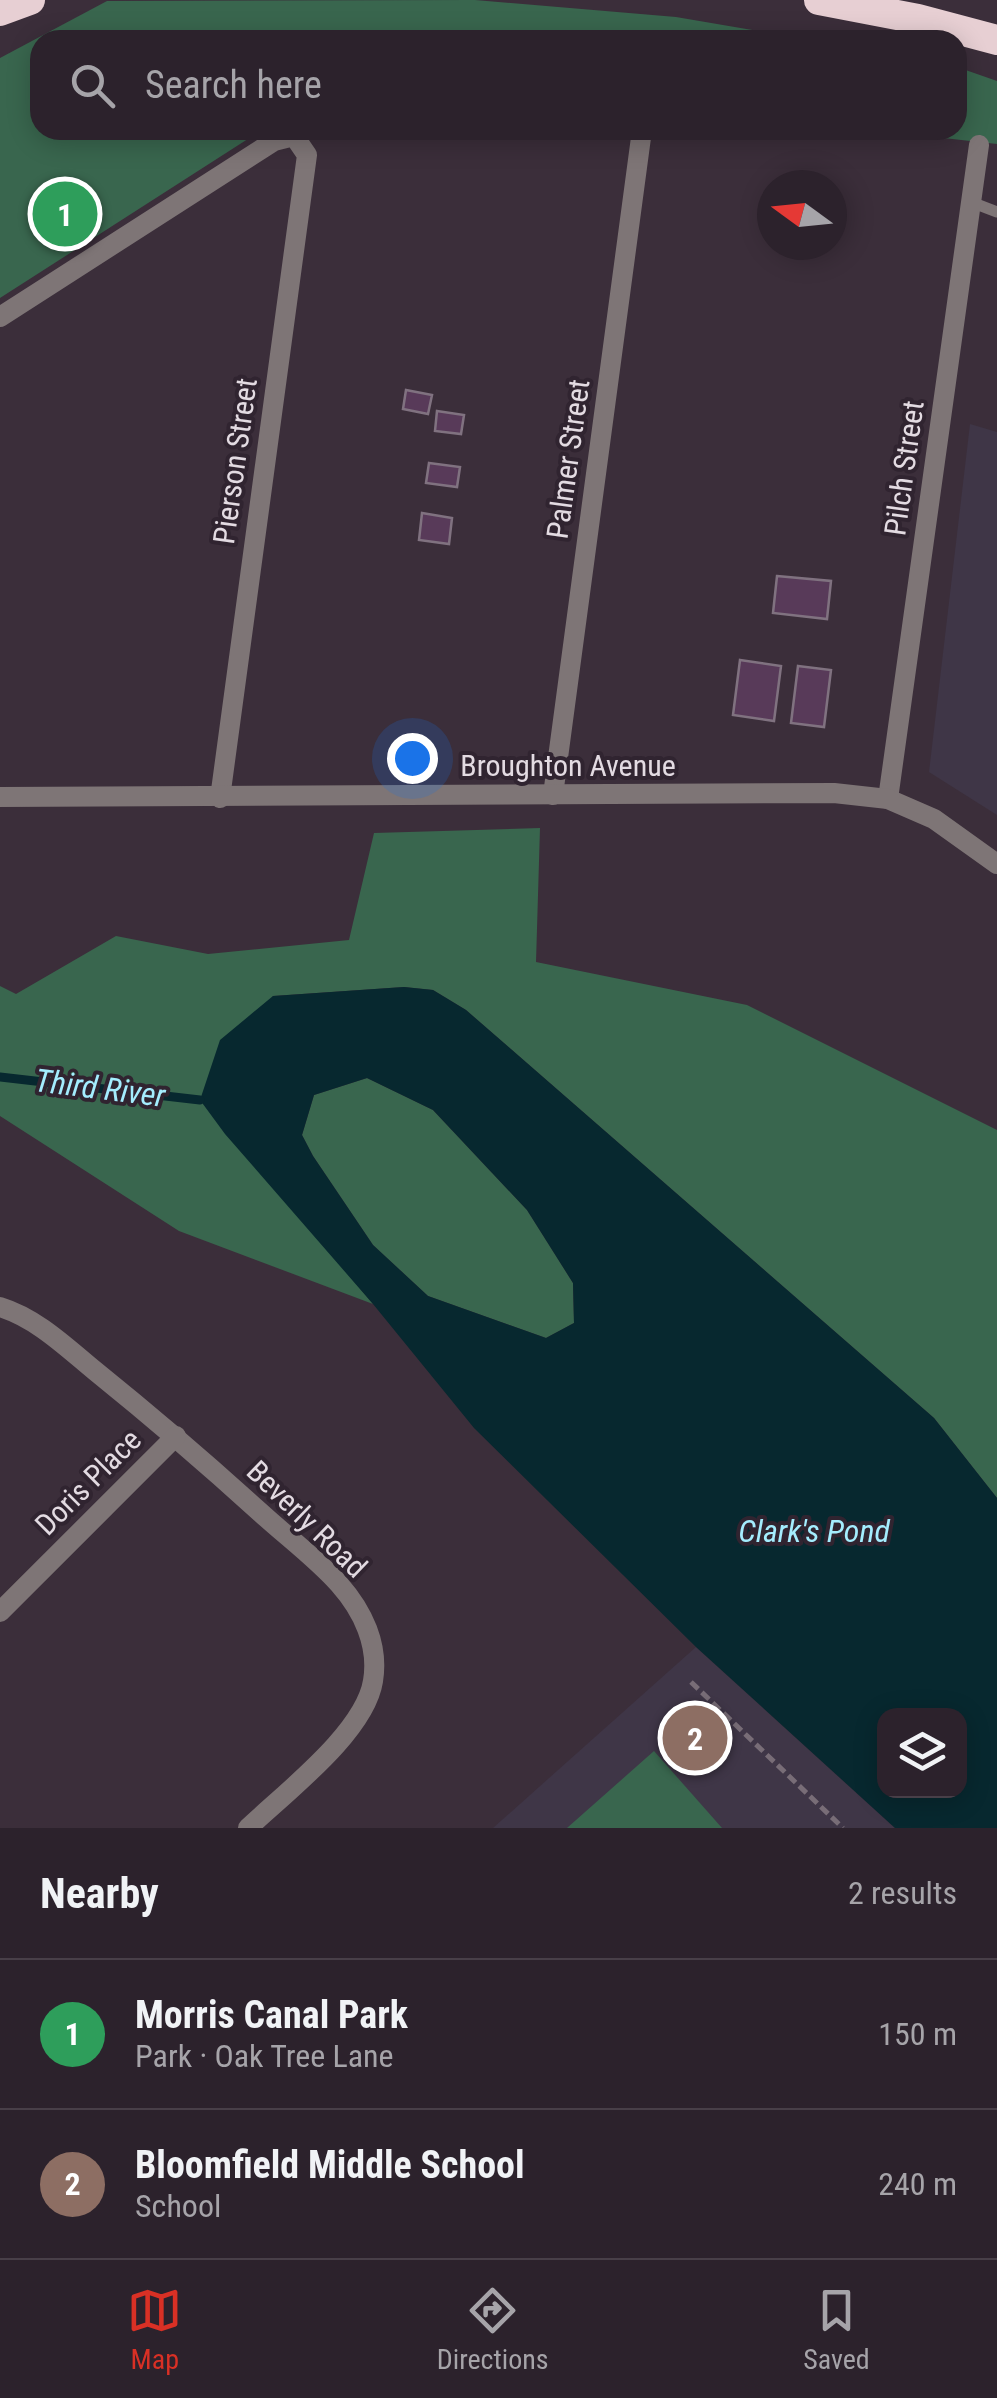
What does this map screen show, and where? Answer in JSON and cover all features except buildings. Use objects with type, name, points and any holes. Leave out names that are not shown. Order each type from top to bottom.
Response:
[{"type":"highway","points":[[0,11],[30,0]]},
{"type":"highway","points":[[820,0],[958,30]]},
{"type":"highway","points":[[967,32],[997,40]]},
{"type":"street","name":"Pierson Street","points":[[0,317],[278,140]]},
{"type":"street","name":"Pierson Street","points":[[220,798],[307,155],[297,140]]},
{"type":"street","name":"Palmer Street","points":[[554,795],[641,140]]},
{"type":"street","name":"Pilch Street","points":[[888,799],[979,145]]},
{"type":"street","name":"Broughton Avenue","points":[[0,797],[834,793],[888,799],[934,819],[997,864]]},
{"type":"street","name":"Beverly Road","points":[[0,1307],[52,1336],[176,1436],[340,1584],[366,1624],[375,1649],[366,1707],[344,1738],[248,1828]]},
{"type":"street","name":"Doris Place","points":[[0,1612],[176,1436]]},
{"type":"lane","points":[[971,202],[997,212]]},
{"type":"path","points":[[692,1682],[843,1828]]},
{"type":"shaded area","points":[[970,424],[997,432],[997,815],[929,772]]},
{"type":"shaded area","points":[[696,1647],[895,1828],[493,1828]]},
{"type":"green space","points":[[475,0],[676,17],[752,30],[53,30],[107,1]]},
{"type":"green space","points":[[30,42],[30,140],[246,140],[0,298],[0,58]]},
{"type":"green space","points":[[967,70],[997,81],[997,144],[961,140],[967,140]]},
{"type":"green space","points":[[540,828],[536,962],[747,1005],[997,1130],[997,1498],[934,1418],[466,1010],[433,990],[404,987],[273,996],[201,1100],[373,1304],[179,1231],[0,1116],[0,986],[16,994],[116,936],[208,954],[349,940],[374,833]]},
{"type":"green space","points":[[367,1078],[433,1110],[527,1210],[573,1283],[574,1323],[546,1338],[428,1296],[373,1245],[302,1135],[314,1095]]},
{"type":"green space","points":[[654,1751],[722,1828],[567,1828]]},
{"type":"water","name":"Clark's Pond","points":[[404,987],[433,990],[466,1010],[934,1418],[997,1498],[997,1828],[895,1828],[696,1647],[474,1428],[200,1100],[220,1040],[273,996]],"holes":[[[367,1078],[433,1110],[527,1210],[573,1283],[574,1323],[546,1338],[428,1296],[373,1245],[302,1135],[314,1095]]]},
{"type":"waterway","name":"Third River","points":[[0,1077],[200,1100]]},
{"type":"place","name":"Morris Canal Park","points":[[65,214]]},
{"type":"place","name":"Bloomfield Middle School","points":[[695,1738]]}]
